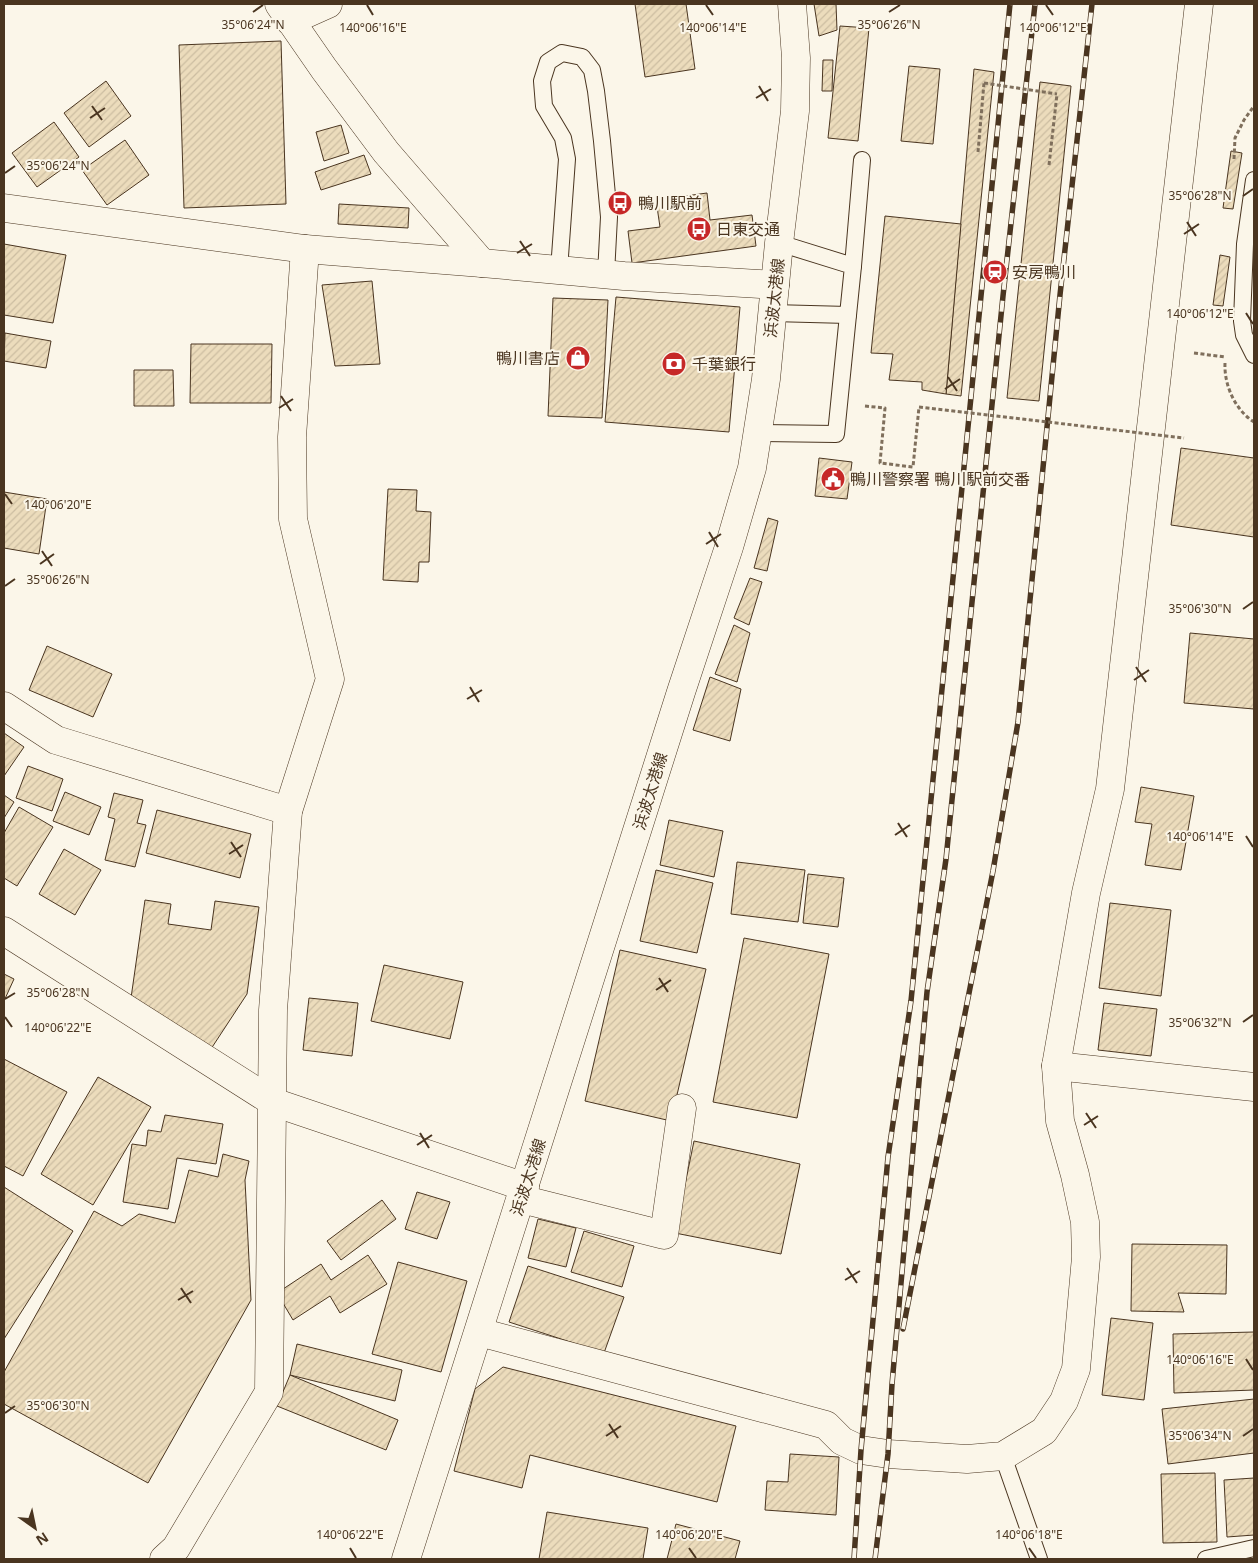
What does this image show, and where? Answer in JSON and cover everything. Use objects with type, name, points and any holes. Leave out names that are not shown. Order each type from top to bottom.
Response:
[{"type":"street","points":[[328,4],[285,12],[324,70],[386,152],[482,263]]},
{"type":"street","name":"浜波太港線","points":[[406,1559],[729,546],[752,468],[758,433],[795,111],[796,58],[792,4]]},
{"type":"street","points":[[479,1332],[826,1425],[842,1441],[861,1450],[888,1454],[967,1459],[1004,1456],[1044,1431],[1064,1401],[1076,1369],[1086,1257],[1085,1222],[1075,1175],[1060,1121],[1056,1066],[1086,893],[1110,789],[1199,4]]},
{"type":"street","points":[[4,208],[305,249],[606,274],[775,285]]},
{"type":"street","points":[[164,1559],[176,1548],[268,1392],[273,1010],[288,811],[330,679],[293,519],[292,437],[305,249]]},
{"type":"street","points":[[4,706],[56,740],[288,811]]},
{"type":"street","points":[[4,931],[273,1102],[523,1193],[664,1236],[682,1108]]},
{"type":"street","points":[[1056,1066],[1254,1088]]},
{"type":"lane","points":[[559,270],[567,159],[563,138],[544,106],[542,81],[548,62],[562,53],[582,57],[592,70],[596,91],[609,217],[606,274]]},
{"type":"lane","points":[[758,433],[836,434],[862,160]]},
{"type":"lane","points":[[1254,180],[1244,244],[1242,321],[1244,335],[1254,355]]},
{"type":"lane","points":[[779,243],[852,266]]},
{"type":"lane","points":[[772,313],[848,315]]},
{"type":"lane","points":[[1004,1456],[1039,1559]]},
{"type":"lane","points":[[1206,1559],[1254,1548]]},
{"type":"path","points":[[978,152],[984,83],[1057,94],[1049,165]]},
{"type":"path","points":[[1194,354],[1225,357],[1228,384],[1234,400],[1245,416],[1254,422]]},
{"type":"path","points":[[885,408],[880,464],[913,467],[919,407],[1184,438]]},
{"type":"building","points":[[635,4],[686,4],[695,69],[645,77]]},
{"type":"building","points":[[814,4],[836,4],[837,30],[819,36]]},
{"type":"building","points":[[840,26],[869,28],[858,141],[828,138]]},
{"type":"building","points":[[281,41],[286,204],[184,208],[179,45]]},
{"type":"building","points":[[823,60],[833,60],[832,91],[822,91]]},
{"type":"building","points":[[909,66],[940,69],[933,144],[901,141]]},
{"type":"building","points":[[974,69],[994,72],[961,396],[946,394]]},
{"type":"building","points":[[106,81],[131,116],[89,147],[64,113]]},
{"type":"building","points":[[1040,82],[1071,86],[1039,401],[1007,398]]},
{"type":"building","points":[[54,122],[79,157],[37,187],[12,153]]},
{"type":"building","points":[[341,125],[349,153],[324,161],[316,132]]},
{"type":"building","points":[[125,140],[149,175],[107,205],[82,170]]},
{"type":"building","points":[[1231,151],[1242,153],[1233,209],[1223,208]]},
{"type":"building","points":[[364,155],[371,174],[321,190],[315,172]]},
{"type":"building","name":"日東交通","points":[[707,193],[710,220],[752,215],[756,246],[632,263],[628,231],[660,227],[656,200]]},
{"type":"building","points":[[339,204],[409,208],[408,228],[338,224]]},
{"type":"building","points":[[885,216],[961,224],[946,394],[922,390],[922,382],[889,380],[893,354],[871,353]]},
{"type":"building","points":[[4,244],[66,255],[53,323],[4,315]]},
{"type":"building","points":[[1220,255],[1230,257],[1223,306],[1213,305]]},
{"type":"building","points":[[372,281],[380,364],[335,366],[322,285]]},
{"type":"building","points":[[616,297],[740,307],[729,432],[605,422]]},
{"type":"building","name":"鴨川書店","points":[[553,298],[608,300],[602,418],[548,416]]},
{"type":"building","points":[[5,333],[51,341],[46,368],[4,361]]},
{"type":"building","points":[[191,344],[272,344],[271,403],[190,403]]},
{"type":"building","points":[[134,370],[173,370],[174,406],[134,406]]},
{"type":"building","points":[[1181,448],[1254,458],[1254,537],[1171,525]]},
{"type":"building","name":"鴨川警察署 鴨川駅前交番","points":[[819,458],[852,462],[847,499],[815,496]]},
{"type":"building","points":[[388,489],[417,490],[416,511],[431,512],[429,562],[419,562],[418,582],[383,580]]},
{"type":"building","points":[[4,492],[47,499],[39,554],[4,548]]},
{"type":"building","points":[[768,518],[778,521],[767,571],[754,568]]},
{"type":"building","points":[[750,578],[762,582],[749,625],[734,618]]},
{"type":"building","points":[[734,625],[750,633],[737,682],[715,674]]},
{"type":"building","points":[[1190,633],[1254,639],[1254,709],[1184,703]]},
{"type":"building","points":[[47,646],[112,674],[93,717],[29,690]]},
{"type":"building","points":[[710,677],[741,689],[730,741],[693,730]]},
{"type":"building","points":[[4,733],[24,747],[4,776]]},
{"type":"building","points":[[28,766],[63,779],[52,811],[16,798]]},
{"type":"building","points":[[1141,787],[1194,796],[1181,870],[1145,865],[1152,824],[1135,822]]},
{"type":"building","points":[[65,792],[101,807],[89,835],[53,821]]},
{"type":"building","points":[[114,793],[143,800],[137,823],[146,825],[135,867],[105,860],[115,819],[108,817]]},
{"type":"building","points":[[4,795],[14,802],[4,818]]},
{"type":"building","points":[[19,807],[53,827],[17,886],[4,878],[4,833]]},
{"type":"building","points":[[157,810],[251,834],[240,878],[146,853]]},
{"type":"building","points":[[669,820],[723,831],[714,877],[660,865]]},
{"type":"building","points":[[64,849],[101,870],[75,915],[39,894]]},
{"type":"building","points":[[737,862],[805,870],[798,922],[731,914]]},
{"type":"building","points":[[656,870],[713,883],[697,953],[640,941]]},
{"type":"building","points":[[808,874],[844,878],[838,927],[803,923]]},
{"type":"building","points":[[145,900],[171,904],[168,924],[211,930],[215,901],[259,907],[247,994],[207,1055],[130,1005]]},
{"type":"building","points":[[1110,903],[1171,910],[1161,996],[1099,988]]},
{"type":"building","points":[[744,938],[829,954],[797,1118],[713,1102]]},
{"type":"building","points":[[620,950],[706,969],[671,1121],[585,1101]]},
{"type":"building","points":[[384,965],[463,982],[450,1039],[371,1021]]},
{"type":"building","points":[[4,974],[14,979],[4,1001]]},
{"type":"building","points":[[309,998],[358,1003],[352,1056],[303,1050]]},
{"type":"building","points":[[1104,1003],[1157,1009],[1151,1056],[1098,1050]]},
{"type":"building","points":[[4,1059],[67,1092],[23,1176],[4,1166]]},
{"type":"building","points":[[98,1077],[151,1107],[93,1205],[41,1174]]},
{"type":"building","points":[[165,1115],[223,1124],[216,1164],[177,1158],[168,1209],[123,1202],[132,1144],[146,1146],[148,1130],[161,1132]]},
{"type":"building","points":[[694,1141],[800,1164],[781,1254],[675,1233]]},
{"type":"building","points":[[223,1154],[249,1161],[245,1180],[251,1300],[148,1483],[4,1404],[4,1372],[94,1211],[122,1226],[139,1214],[175,1223],[189,1170],[218,1177]]},
{"type":"building","points":[[4,1187],[73,1231],[4,1339]]},
{"type":"building","points":[[417,1192],[450,1202],[437,1239],[405,1229]]},
{"type":"building","points":[[382,1200],[396,1219],[341,1260],[327,1241]]},
{"type":"building","points":[[538,1219],[576,1228],[566,1267],[528,1258]]},
{"type":"building","points":[[584,1231],[634,1246],[622,1287],[571,1272]]},
{"type":"building","points":[[1132,1244],[1227,1245],[1226,1294],[1178,1293],[1184,1312],[1131,1311]]},
{"type":"building","points":[[368,1255],[387,1284],[340,1313],[330,1296],[293,1320],[277,1293],[321,1264],[331,1280]]},
{"type":"building","points":[[398,1262],[467,1281],[441,1372],[372,1354]]},
{"type":"building","points":[[528,1266],[624,1297],[604,1353],[509,1322]]},
{"type":"building","points":[[1111,1318],[1153,1323],[1144,1400],[1102,1395]]},
{"type":"building","points":[[1254,1332],[1254,1390],[1174,1393],[1173,1334]]},
{"type":"building","points":[[297,1344],[402,1370],[395,1401],[290,1375]]},
{"type":"building","points":[[503,1367],[736,1426],[717,1502],[530,1455],[522,1488],[454,1471],[475,1389]]},
{"type":"building","points":[[290,1375],[398,1420],[386,1450],[277,1406]]},
{"type":"building","points":[[1254,1399],[1254,1453],[1168,1464],[1162,1409]]},
{"type":"building","points":[[790,1454],[839,1457],[836,1515],[765,1510],[767,1481],[788,1482]]},
{"type":"building","points":[[1215,1473],[1217,1542],[1163,1543],[1161,1474]]},
{"type":"building","points":[[1254,1478],[1254,1535],[1227,1537],[1224,1480]]},
{"type":"building","points":[[547,1512],[648,1528],[643,1559],[539,1559]]},
{"type":"building","points":[[676,1524],[740,1541],[735,1559],[667,1559]]},
{"type":"railway","points":[[854,1559],[861,1450],[888,1157],[911,1001],[1010,4]]},
{"type":"railway","points":[[875,1559],[888,1454],[892,1384],[927,992],[946,859],[1003,296],[1035,4]]},
{"type":"railway","points":[[903,1329],[993,871],[1018,722],[1060,295],[1092,4]]},
{"type":"place","name":"鴨川駅前","points":[[620,203]]},
{"type":"place","name":"日東交通","points":[[699,229]]},
{"type":"place","name":"安房鴨川","points":[[995,272]]},
{"type":"place","name":"鴨川書店","points":[[578,358]]},
{"type":"place","name":"千葉銀行","points":[[674,364]]},
{"type":"place","name":"鴨川警察署 鴨川駅前交番","points":[[833,479]]}]
